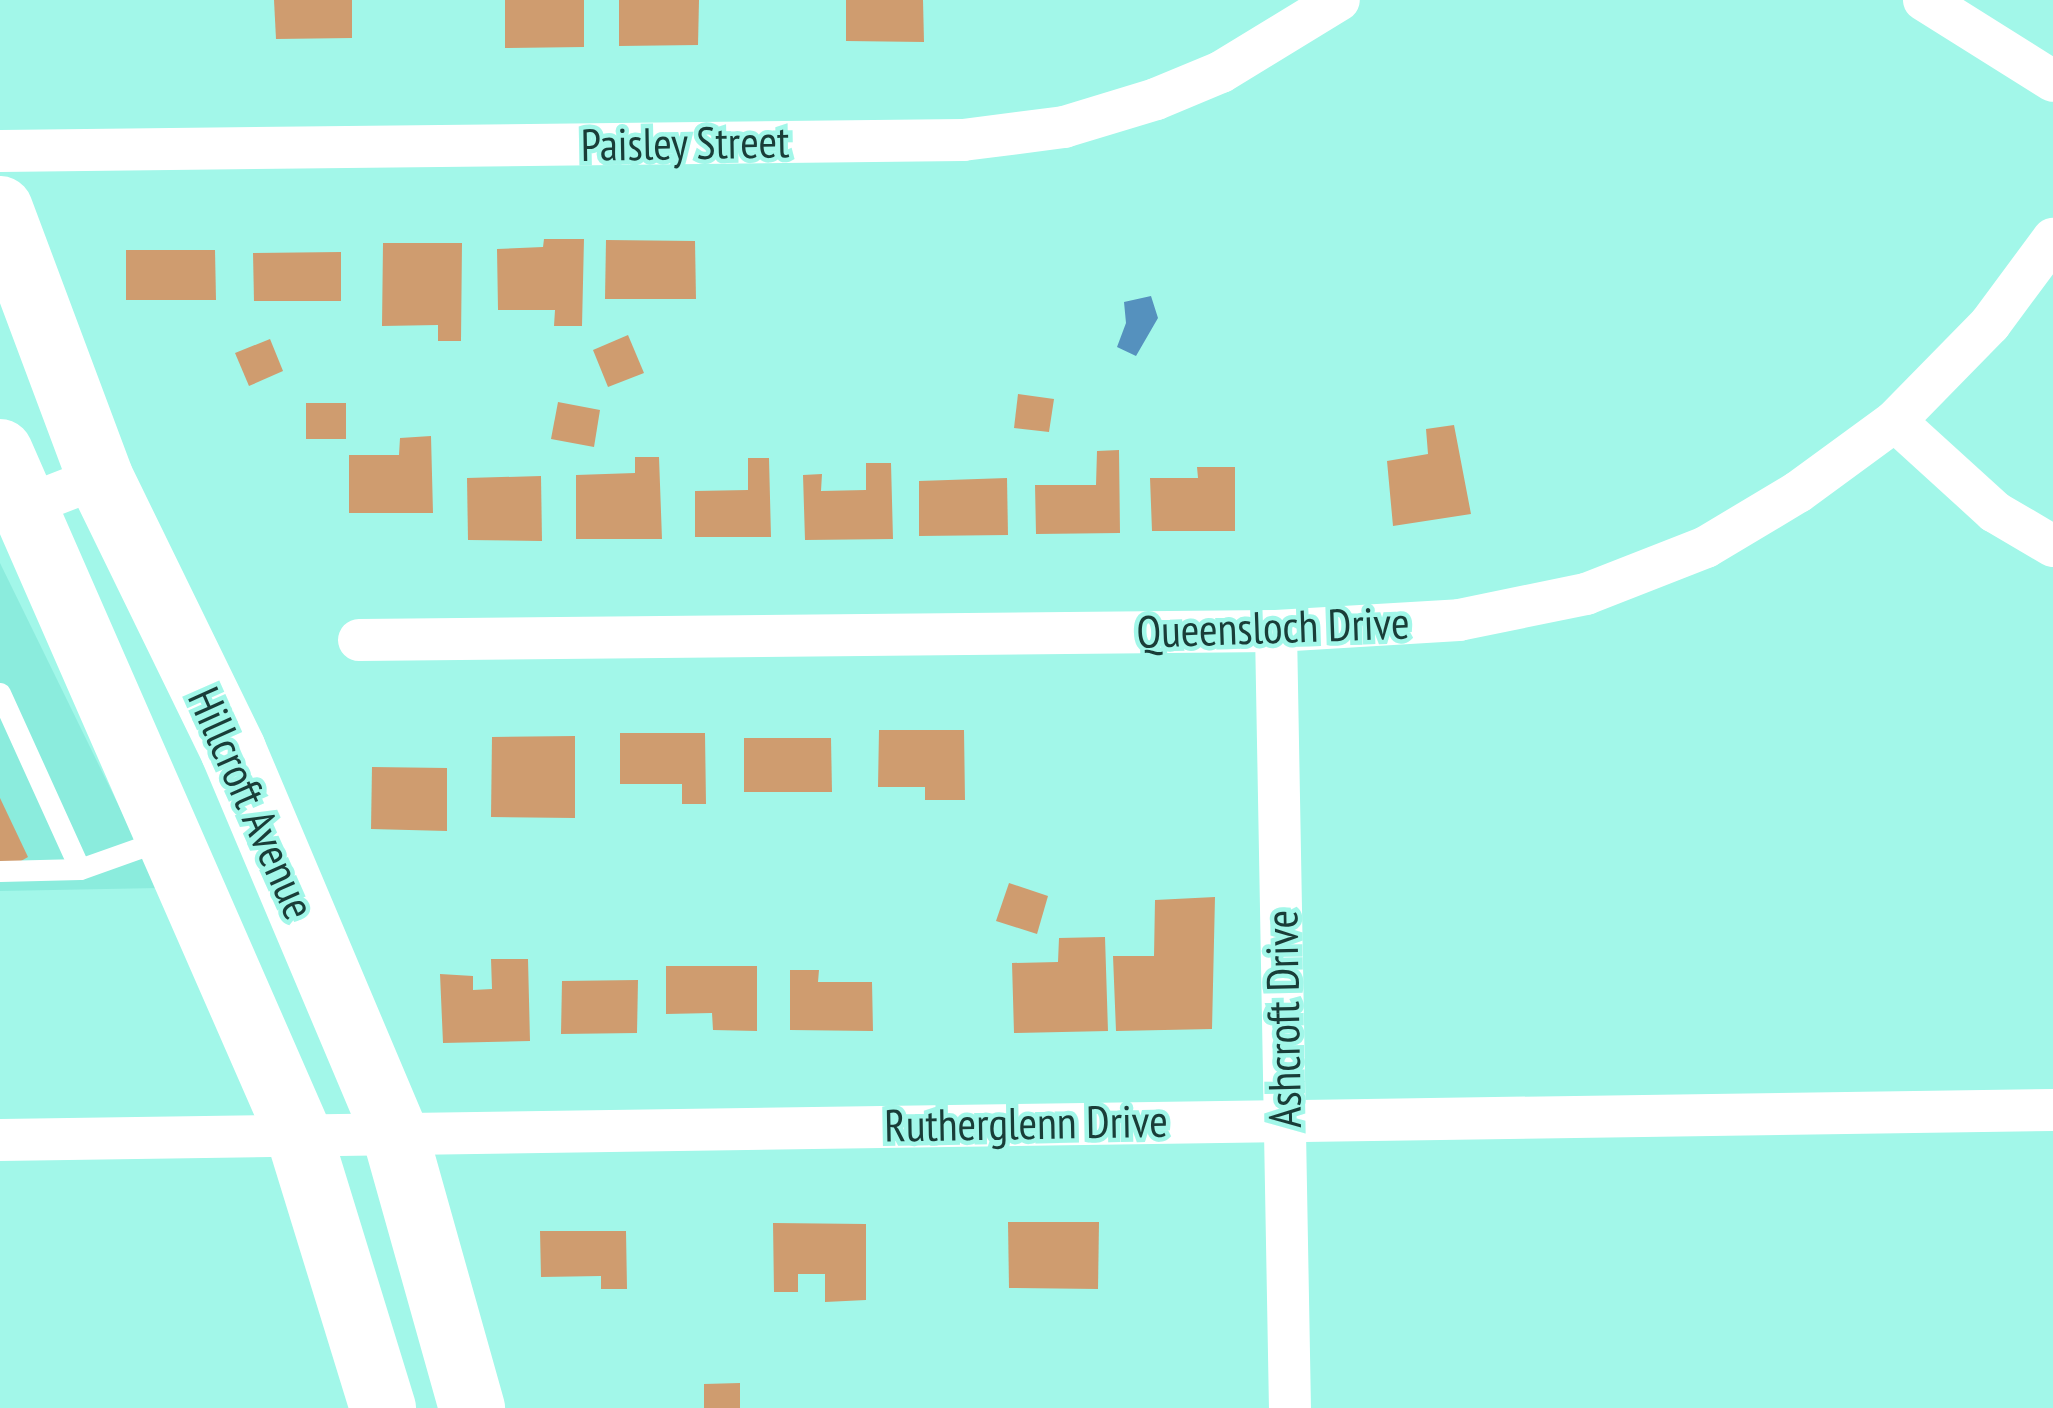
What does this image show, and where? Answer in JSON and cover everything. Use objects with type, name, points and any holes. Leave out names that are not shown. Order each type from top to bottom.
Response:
[{"type":"main road","name":"Hillcroft Avenue","points":[[0,209],[100,477],[233,750],[395,1134],[472,1408]]},
{"type":"main road","name":"Hillcroft Avenue","points":[[7,489],[299,1135],[383,1408]]},
{"type":"street","name":"Paisley Street","points":[[0,151],[963,140],[1064,127],[1156,99],[1221,72],[1339,0]]},
{"type":"street","points":[[1924,0],[2053,81]]},
{"type":"street","name":"Queensloch Drive","points":[[359,640],[1276,631],[1459,620],[1586,594],[1706,547],[1798,492],[1895,422],[1990,324],[2053,238]]},
{"type":"street","points":[[1895,422],[1995,512],[2053,546]]},
{"type":"street","points":[[7,489],[100,477]]},
{"type":"street","name":"Ashcroft Drive","points":[[1276,631],[1290,1408]]},
{"type":"street","name":"Rutherglenn Drive","points":[[0,1140],[2053,1110]]},
{"type":"lane","points":[[0,693],[80,869]]},
{"type":"lane","points":[[0,871],[80,869],[166,839]]},
{"type":"shaded area","points":[[0,563],[159,888],[0,891]]},
{"type":"water","points":[[1151,296],[1158,318],[1136,356],[1117,347],[1126,323],[1124,302]]},
{"type":"building","points":[[274,0],[352,0],[352,38],[276,39]]},
{"type":"building","points":[[505,0],[584,0],[584,47],[505,48]]},
{"type":"building","points":[[619,0],[699,0],[698,45],[619,46]]},
{"type":"building","points":[[846,0],[923,0],[924,42],[846,41]]},
{"type":"building","points":[[544,239],[584,239],[582,326],[554,326],[555,310],[498,310],[497,249],[543,247]]},
{"type":"building","points":[[606,240],[695,241],[696,299],[605,299]]},
{"type":"building","points":[[383,243],[462,243],[461,341],[438,341],[438,325],[382,326]]},
{"type":"building","points":[[126,250],[215,250],[216,300],[126,300]]},
{"type":"building","points":[[341,252],[341,301],[254,301],[253,253]]},
{"type":"building","points":[[628,335],[644,373],[608,387],[593,350]]},
{"type":"building","points":[[270,339],[283,371],[249,386],[235,353]]},
{"type":"building","points":[[1018,394],[1054,399],[1049,432],[1014,428]]},
{"type":"building","points":[[558,402],[600,410],[594,447],[551,439]]},
{"type":"building","points":[[306,403],[346,403],[346,439],[306,439]]},
{"type":"building","points":[[1454,425],[1471,514],[1393,526],[1387,461],[1428,454],[1426,429]]},
{"type":"building","points":[[431,436],[433,513],[349,513],[349,455],[399,455],[400,438]]},
{"type":"building","points":[[1119,450],[1120,533],[1036,534],[1035,485],[1096,485],[1097,451]]},
{"type":"building","points":[[635,457],[659,457],[662,539],[576,539],[576,475],[635,473]]},
{"type":"building","points":[[748,458],[769,458],[771,537],[695,537],[695,491],[748,490]]},
{"type":"building","points":[[866,463],[891,463],[893,539],[805,540],[803,475],[822,474],[821,491],[866,490]]},
{"type":"building","points":[[1197,467],[1235,467],[1235,531],[1152,531],[1150,478],[1198,478]]},
{"type":"building","points":[[541,476],[542,541],[468,540],[467,478]]},
{"type":"building","points":[[1007,478],[1008,535],[919,536],[919,481]]},
{"type":"building","points":[[879,730],[964,730],[965,800],[925,800],[925,787],[878,787]]},
{"type":"building","points":[[620,733],[705,733],[706,804],[682,804],[682,784],[620,784]]},
{"type":"building","points":[[575,736],[575,818],[491,817],[492,737]]},
{"type":"building","points":[[744,738],[831,738],[832,792],[744,792]]},
{"type":"building","points":[[372,767],[447,768],[447,831],[371,829]]},
{"type":"building","points":[[0,798],[28,857],[21,861],[0,861]]},
{"type":"building","points":[[1009,883],[1048,896],[1037,934],[996,921]]},
{"type":"building","points":[[1215,897],[1212,1029],[1116,1031],[1113,956],[1154,956],[1155,900]]},
{"type":"building","points":[[1105,937],[1108,1031],[1014,1033],[1012,963],[1058,962],[1059,938]]},
{"type":"building","points":[[491,959],[528,959],[530,1041],[443,1043],[440,974],[473,976],[473,990],[492,989]]},
{"type":"building","points":[[666,966],[757,966],[757,1031],[713,1030],[712,1013],[666,1014]]},
{"type":"building","points":[[790,970],[819,970],[818,982],[872,982],[873,1031],[790,1030]]},
{"type":"building","points":[[638,980],[637,1033],[561,1034],[562,981]]},
{"type":"building","points":[[1008,1222],[1099,1222],[1098,1289],[1009,1288]]},
{"type":"building","points":[[773,1223],[866,1224],[866,1300],[825,1302],[825,1274],[798,1274],[798,1292],[774,1292]]},
{"type":"building","points":[[540,1231],[626,1231],[627,1289],[601,1289],[601,1276],[541,1277]]},
{"type":"building","points":[[740,1383],[740,1408],[704,1408],[704,1384]]}]
